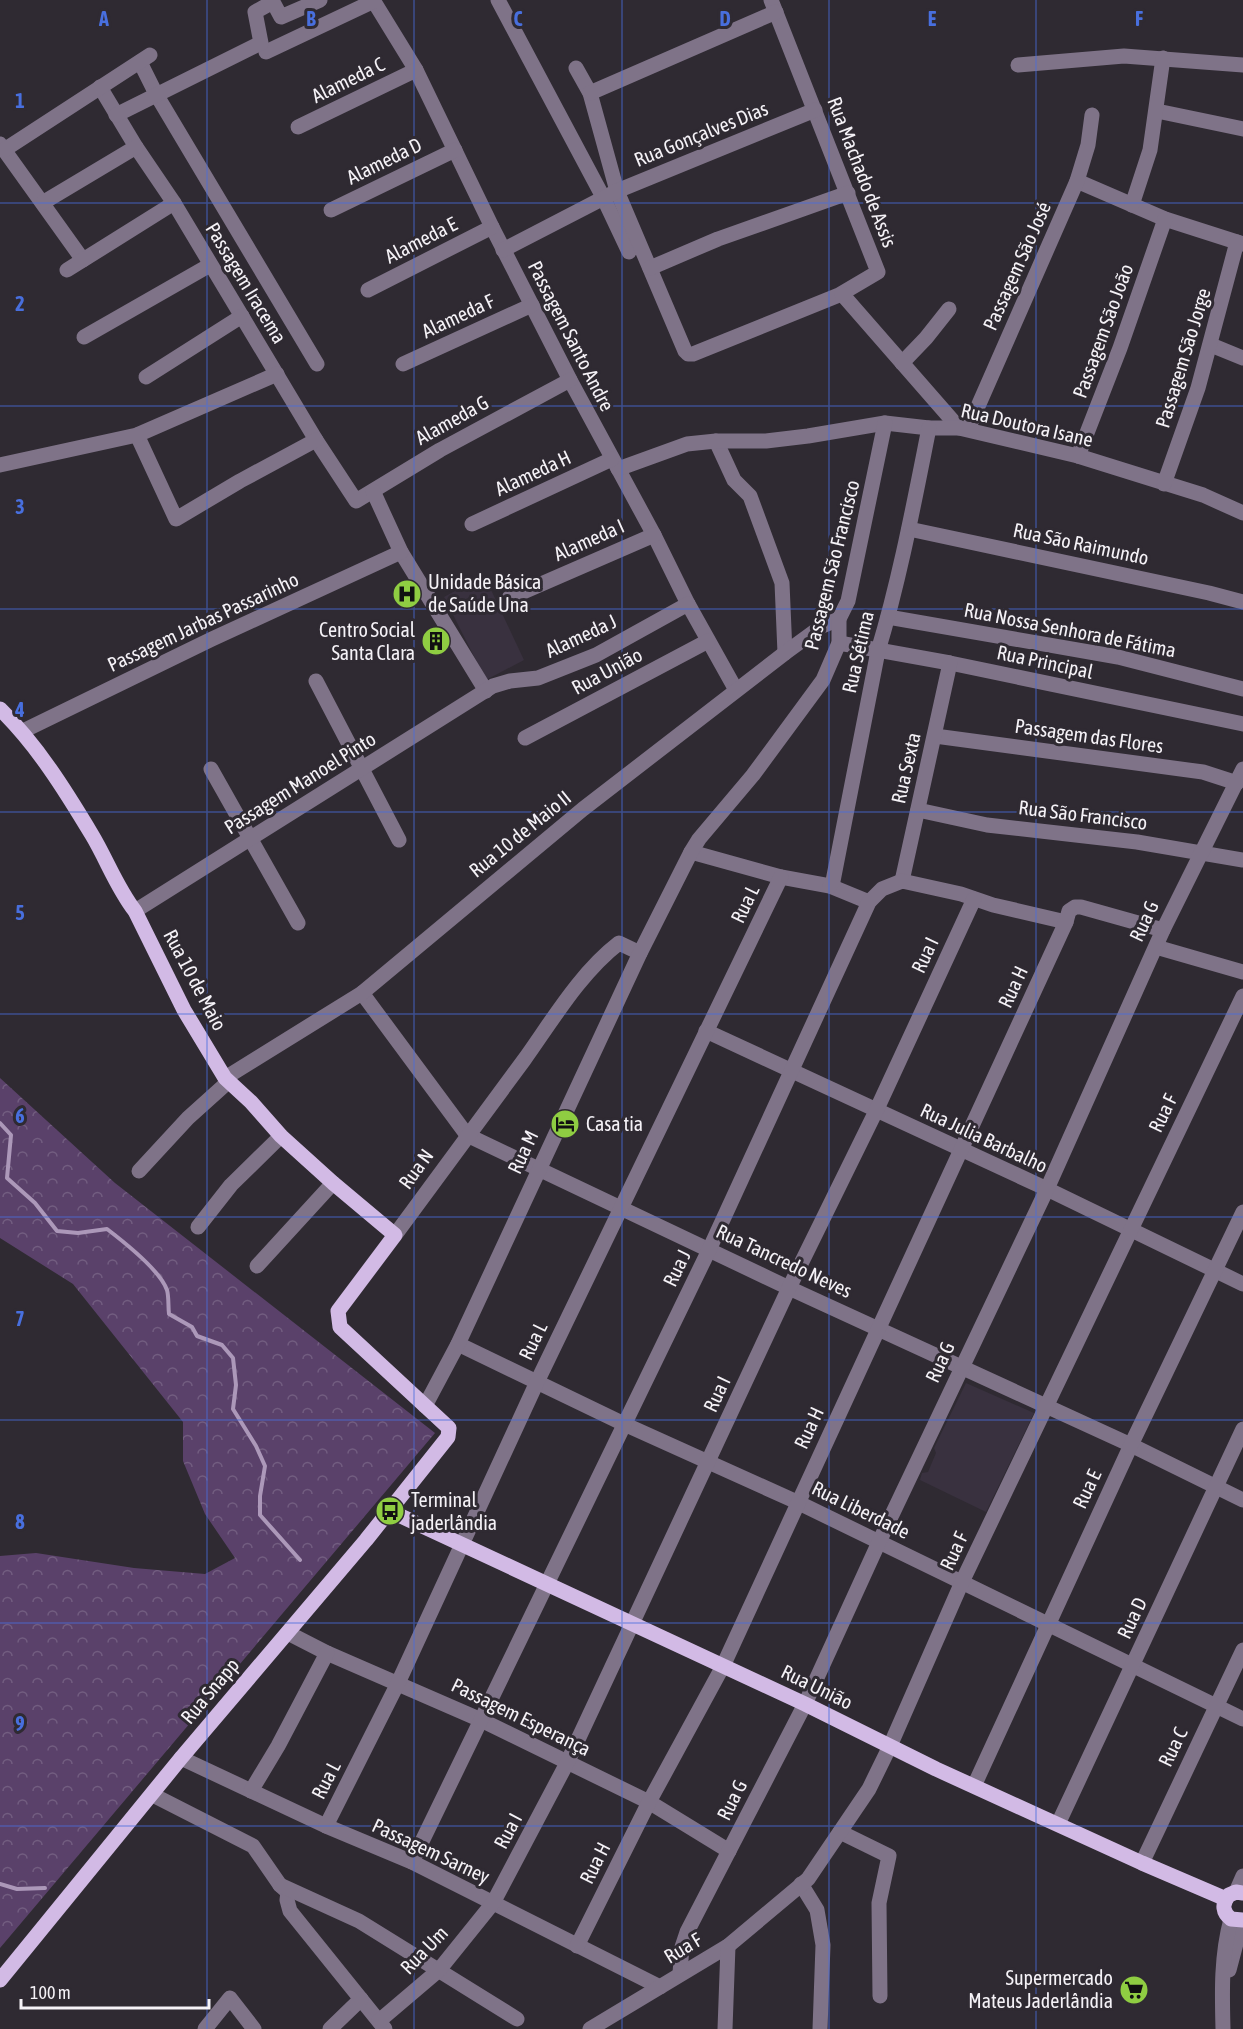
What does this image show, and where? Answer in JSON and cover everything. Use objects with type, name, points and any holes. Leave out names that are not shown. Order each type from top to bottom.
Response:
[{"type":"main road","name":"Rua 10 de Maio","points":[[0,709],[23,731],[41,755],[93,836],[124,897],[135,911],[184,1010],[227,1080],[251,1102],[281,1136],[395,1235]]},
{"type":"main road","name":"Rua N","points":[[395,1235],[338,1311],[340,1327],[449,1428]]},
{"type":"main road","name":"Rua Snapp","points":[[0,1980],[181,1758],[390,1510],[448,1437],[449,1428]]},
{"type":"main road","name":"Rua União","points":[[390,1510],[1142,1863],[1235,1894]]},
{"type":"main road","points":[[1235,1894],[1223,1908],[1239,1920]]},
{"type":"street","points":[[116,115],[261,43],[255,12],[273,2],[281,17],[320,0]]},
{"type":"street","points":[[498,0],[650,268],[718,239],[848,193]]},
{"type":"street","points":[[266,52],[373,1]]},
{"type":"street","name":"Passagem Santo Andre","points":[[373,1],[416,70],[503,250],[570,380],[736,690]]},
{"type":"street","points":[[590,93],[774,6]]},
{"type":"street","name":"Rua Machado de Assis","points":[[650,268],[685,351],[693,354],[842,294],[878,272],[774,6]]},
{"type":"street","points":[[1018,65],[1124,56],[1243,64]]},
{"type":"street","points":[[1132,205],[1150,150],[1163,58]]},
{"type":"street","name":"Passagem Iracema","points":[[317,364],[156,94],[145,59],[100,87],[136,147],[174,203],[316,440],[356,501]]},
{"type":"street","points":[[576,68],[590,93],[610,194],[629,252]]},
{"type":"street","name":"Alameda C","points":[[298,127],[416,70]]},
{"type":"street","points":[[83,260],[44,202],[2,147],[100,87]]},
{"type":"street","name":"Rua Gonçalves Dias","points":[[503,250],[610,194],[815,110]]},
{"type":"street","points":[[1157,111],[1243,129]]},
{"type":"street","name":"Passagem São José","points":[[963,428],[1077,181],[1088,145],[1092,115]]},
{"type":"street","points":[[44,202],[136,147]]},
{"type":"street","name":"Alameda D","points":[[331,210],[455,150]]},
{"type":"street","points":[[1077,181],[1165,219],[1240,243]]},
{"type":"street","points":[[67,270],[174,203]]},
{"type":"street","name":"Passagem São João","points":[[1078,456],[1120,348],[1165,219]]},
{"type":"street","name":"Alameda E","points":[[368,290],[492,227]]},
{"type":"street","name":"Passagem São Jorge","points":[[1164,484],[1198,388],[1240,243]]},
{"type":"street","points":[[84,337],[210,265]]},
{"type":"street","points":[[842,294],[963,428]]},
{"type":"street","name":"Alameda F","points":[[403,364],[532,305]]},
{"type":"street","points":[[902,363],[949,309]]},
{"type":"street","points":[[146,377],[243,316]]},
{"type":"street","points":[[1211,345],[1243,358]]},
{"type":"street","points":[[0,465],[137,435],[277,374]]},
{"type":"street","name":"Alameda G","points":[[356,501],[440,450],[570,380]]},
{"type":"street","name":"Rua Doutora Isane","points":[[615,464],[687,444],[716,441],[766,441],[885,423],[930,428],[963,428],[1078,456],[1203,495],[1243,513]]},
{"type":"street","name":"Passagem São Francisco","points":[[691,852],[699,839],[753,775],[823,680],[838,643],[839,619],[848,601],[885,423]]},
{"type":"street","name":"Rua Sétima","points":[[830,886],[833,881],[878,651],[909,529],[930,428]]},
{"type":"street","points":[[137,435],[176,519],[316,440]]},
{"type":"street","points":[[716,441],[734,480],[750,496],[782,583],[785,653]]},
{"type":"street","name":"Alameda H","points":[[472,524],[615,464]]},
{"type":"street","points":[[373,491],[401,552],[486,691]]},
{"type":"street","name":"Rua São Raimundo","points":[[909,529],[1243,602]]},
{"type":"street","name":"Alameda I","points":[[509,598],[654,535]]},
{"type":"street","name":"Passagem Jarbas Passarinho","points":[[23,731],[213,639],[401,552]]},
{"type":"street","name":"Alameda J","points":[[486,691],[493,686],[510,681],[538,678],[596,656],[688,604]]},
{"type":"street","name":"Rua Nossa Senhora de Fátima","points":[[888,617],[1118,657],[1243,689]]},
{"type":"street","name":"Rua 10 de Maio II","points":[[139,1171],[227,1080],[362,993],[547,838],[785,653],[822,626],[839,619]]},
{"type":"street","name":"Rua União","points":[[525,738],[708,641]]},
{"type":"street","name":"Rua Principal","points":[[838,643],[950,663],[1243,724]]},
{"type":"street","name":"Rua Sexta","points":[[902,881],[950,663]]},
{"type":"street","points":[[316,681],[399,840]]},
{"type":"street","name":"Passagem Manoel Pinto","points":[[135,911],[486,691]]},
{"type":"street","name":"Passagem das Flores","points":[[935,736],[1240,776]]},
{"type":"street","points":[[211,769],[298,923]]},
{"type":"street","name":"Rua G","points":[[680,1973],[682,1947],[687,1932],[805,1704],[961,1366],[1047,1190],[1163,930],[1240,776]]},
{"type":"street","name":"Rua São Francisco","points":[[918,810],[987,825],[1137,843],[1243,860]]},
{"type":"street","points":[[691,852],[781,877],[830,886],[869,902],[882,890],[902,881],[1066,922],[1069,911],[1075,907],[1081,907],[1163,930]]},
{"type":"street","name":"Rua M","points":[[425,1406],[458,1344],[640,953],[691,852]]},
{"type":"street","name":"Rua L","points":[[326,1826],[398,1683],[537,1382],[781,877]]},
{"type":"street","name":"Rua I","points":[[493,1903],[567,1763],[974,899]]},
{"type":"street","name":"Rua J","points":[[547,1585],[709,1250],[869,902]]},
{"type":"street","name":"Rua H","points":[[577,1946],[649,1802],[723,1666],[1066,922]]},
{"type":"street","name":"Rua N","points":[[395,1235],[525,1059],[550,1020],[607,952],[619,943],[640,953]]},
{"type":"street","points":[[1156,947],[1243,972]]},
{"type":"street","name":"Rua Tancredo Neves","points":[[362,993],[467,1135],[539,1167],[789,1288],[1131,1445],[1243,1500]]},
{"type":"street","name":"Rua F","points":[[590,2029],[728,1946],[808,1879],[869,1789],[962,1582],[1243,996]]},
{"type":"street","name":"Rua Julia Barbalho","points":[[706,1031],[1243,1284]]},
{"type":"street","points":[[198,1227],[231,1185],[281,1136]]},
{"type":"street","points":[[257,1266],[333,1183]]},
{"type":"street","name":"Rua E","points":[[974,1786],[1131,1445],[1243,1212]]},
{"type":"street","name":"Rua Liberdade","points":[[458,1344],[624,1424],[797,1502],[1243,1719]]},
{"type":"street","name":"Rua D","points":[[1058,1824],[1243,1429]]},
{"type":"street","points":[[412,1862],[547,1585]]},
{"type":"street","name":"Passagem Esperança","points":[[288,1633],[327,1653],[481,1720],[649,1802],[729,1851]]},
{"type":"street","name":"Rua C","points":[[1142,1863],[1243,1650]]},
{"type":"street","points":[[251,1791],[278,1746],[327,1653]]},
{"type":"street","name":"Passagem Sarney","points":[[181,1758],[326,1826],[412,1862],[660,1987]]},
{"type":"street","points":[[153,1795],[253,1846],[280,1885],[288,1892],[287,1900],[290,1911],[382,2025]]},
{"type":"street","points":[[840,1832],[889,1856],[879,1902],[880,1996]]},
{"type":"street","points":[[1235,1894],[1243,1876]]},
{"type":"street","points":[[801,1884],[817,1910],[823,1945],[820,2029]]},
{"type":"street","points":[[280,1885],[358,1921],[517,2019]]},
{"type":"street","name":"Rua Um","points":[[382,2025],[439,1970],[493,1903]]},
{"type":"street","points":[[1223,2029],[1224,1944],[1239,1920]]},
{"type":"street","points":[[725,2029],[728,1946]]},
{"type":"street","points":[[205,2029],[230,1998],[254,2029]]},
{"type":"street","points":[[330,2029],[361,1999]]},
{"type":"shaded area","points":[[484,575],[524,660],[486,680],[444,597]]},
{"type":"shaded area","points":[[966,1383],[1034,1413],[986,1512],[920,1480],[922,1473],[928,1472],[936,1453],[934,1448]]},
{"type":"green space","points":[[0,1078],[115,1183],[435,1433],[0,1948],[0,1556],[36,1553],[134,1568],[205,1574],[235,1558],[205,1514],[183,1461],[183,1422],[73,1284],[0,1238]]},
{"type":"waterway","points":[[0,1123],[11,1135],[7,1178],[35,1203],[57,1231],[78,1233],[107,1229],[141,1257],[163,1282],[167,1290],[169,1314],[192,1327],[197,1336],[222,1345],[233,1358],[236,1385],[233,1409],[256,1446],[265,1466],[260,1496],[260,1515],[300,1560]]},
{"type":"waterway","points":[[0,1884],[17,1889],[45,1888]]},
{"type":"place","name":"Unidade Básica de Saúde Una","points":[[407,594]]},
{"type":"place","name":"Centro Social Santa Clara","points":[[436,641]]},
{"type":"place","name":"Casa tia","points":[[565,1124]]},
{"type":"place","name":"Terminal jaderlândia","points":[[390,1511]]},
{"type":"place","name":"Supermercado Mateus Jaderlândia","points":[[1134,1990]]}]
